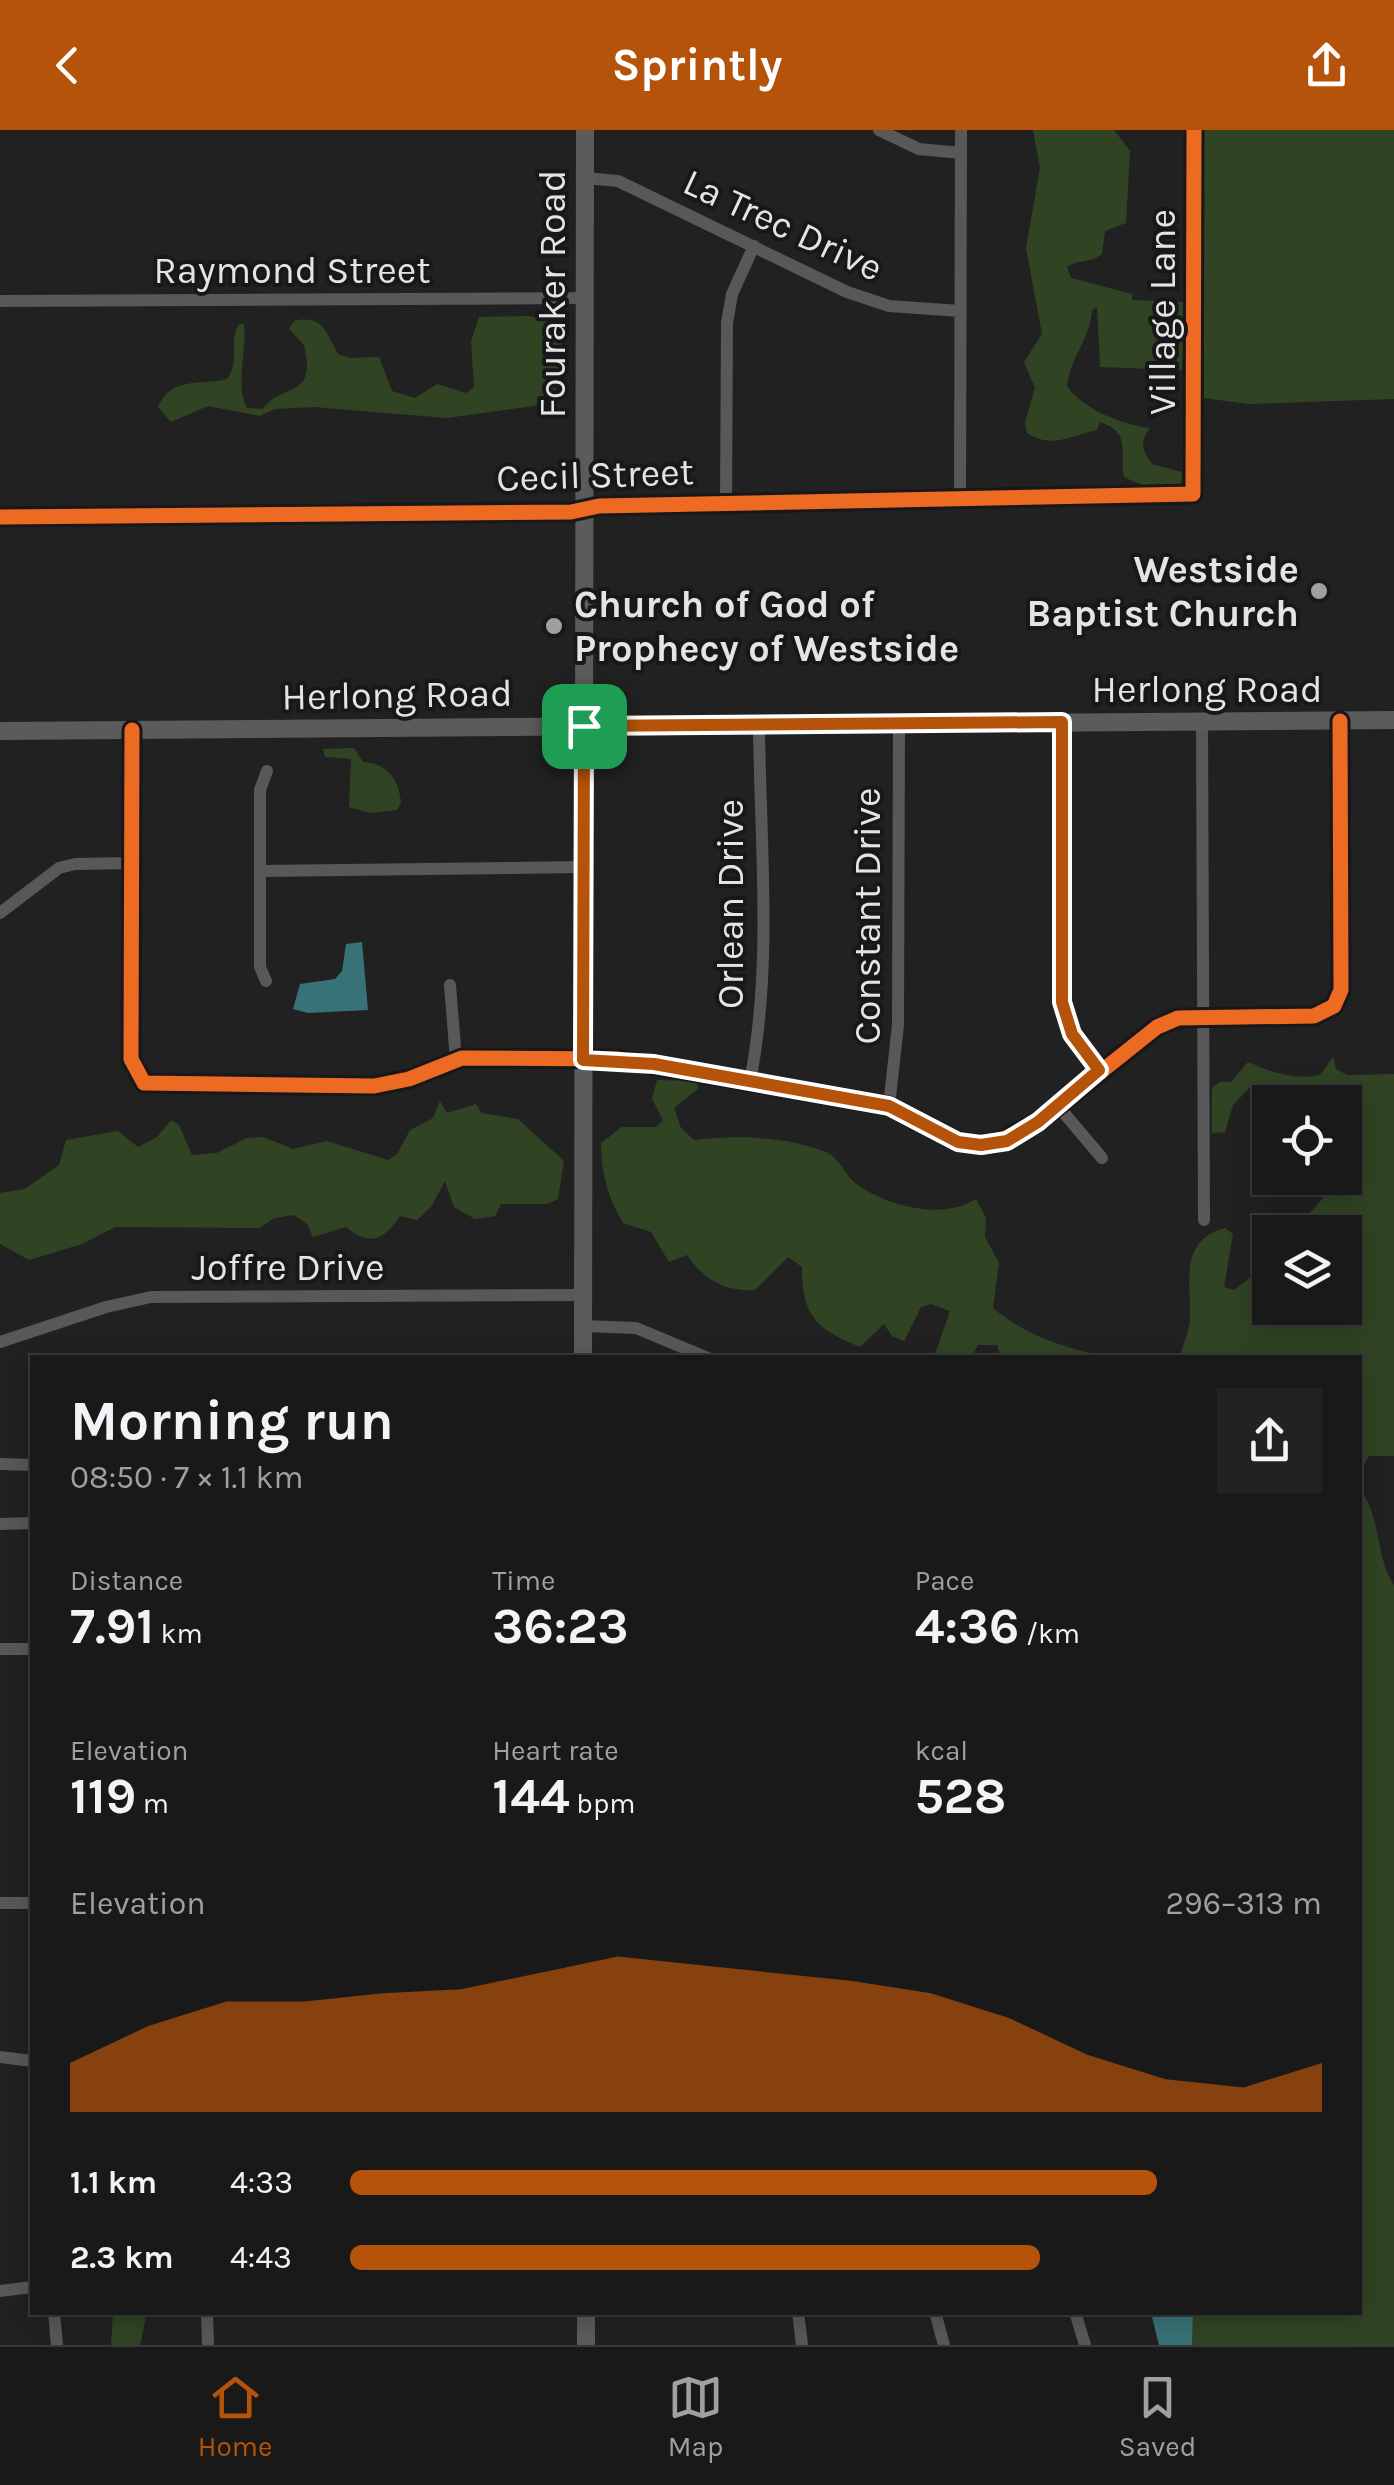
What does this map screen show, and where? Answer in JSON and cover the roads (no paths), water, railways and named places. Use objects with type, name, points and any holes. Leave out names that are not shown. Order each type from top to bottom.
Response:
[{"type":"street","name":"Fouraker Road","points":[[583,1355],[585,130]]},
{"type":"street","points":[[878,130],[919,149],[960,153]]},
{"type":"street","points":[[960,498],[961,130]]},
{"type":"street","name":"Village Lane","points":[[1194,130],[1194,494]]},
{"type":"street","name":"La Trec Drive","points":[[585,178],[618,182],[881,304],[960,310]]},
{"type":"street","points":[[726,503],[727,323],[732,294],[754,246]]},
{"type":"street","name":"Raymond Street","points":[[0,301],[584,298]]},
{"type":"street","name":"Cecil Street","points":[[0,517],[1194,494]]},
{"type":"street","name":"Herlong Road","points":[[0,731],[1394,720]]},
{"type":"street","points":[[1202,721],[1204,1220]]},
{"type":"street","points":[[132,730],[130,1059],[140,1079],[175,1086],[374,1086],[409,1079],[456,1060],[616,1059],[889,1106],[958,1142],[981,1145],[1007,1141],[1157,1027],[1178,1018],[1314,1016],[1334,1006],[1341,990],[1340,721]]},
{"type":"street","points":[[1062,722],[1062,1002],[1072,1034],[1099,1070]]},
{"type":"street","name":"Constant Drive","points":[[889,1106],[898,1025],[899,725]]},
{"type":"street","name":"Orlean Drive","points":[[750,1082],[760,999],[759,726]]},
{"type":"street","points":[[266,980],[260,967],[260,790],[267,771]]},
{"type":"street","points":[[0,914],[59,868],[132,863]]},
{"type":"street","points":[[260,871],[584,867]]},
{"type":"street","points":[[450,986],[456,1060]]},
{"type":"street","points":[[1058,1106],[1102,1158]]},
{"type":"street","name":"Joffre Drive","points":[[0,1342],[116,1304],[151,1297],[584,1295]]},
{"type":"street","points":[[583,1326],[636,1328],[701,1355]]},
{"type":"street","points":[[0,1464],[30,1465]]},
{"type":"street","points":[[0,1524],[30,1523]]},
{"type":"street","points":[[0,1649],[30,1648]]},
{"type":"street","points":[[0,1903],[30,1903]]},
{"type":"street","points":[[0,2057],[30,2061]]},
{"type":"street","points":[[0,2291],[30,2287]]},
{"type":"street","points":[[54,2315],[58,2345]]},
{"type":"street","points":[[207,2315],[208,2345]]},
{"type":"street","points":[[586,2315],[586,2345]]},
{"type":"street","points":[[798,2315],[802,2345]]},
{"type":"street","points":[[936,2315],[944,2345]]},
{"type":"street","points":[[1077,2315],[1085,2345]]},
{"type":"water","points":[[362,942],[368,1010],[308,1013],[293,1009],[300,984],[335,979],[342,971],[346,944]]},
{"type":"water","points":[[1152,2315],[1193,2315],[1192,2345],[1159,2345]]},
{"type":"place","name":"Westside Baptist Church","points":[[1319,591]]},
{"type":"place","name":"Church of God of Prophecy of Westside","points":[[554,626]]}]
